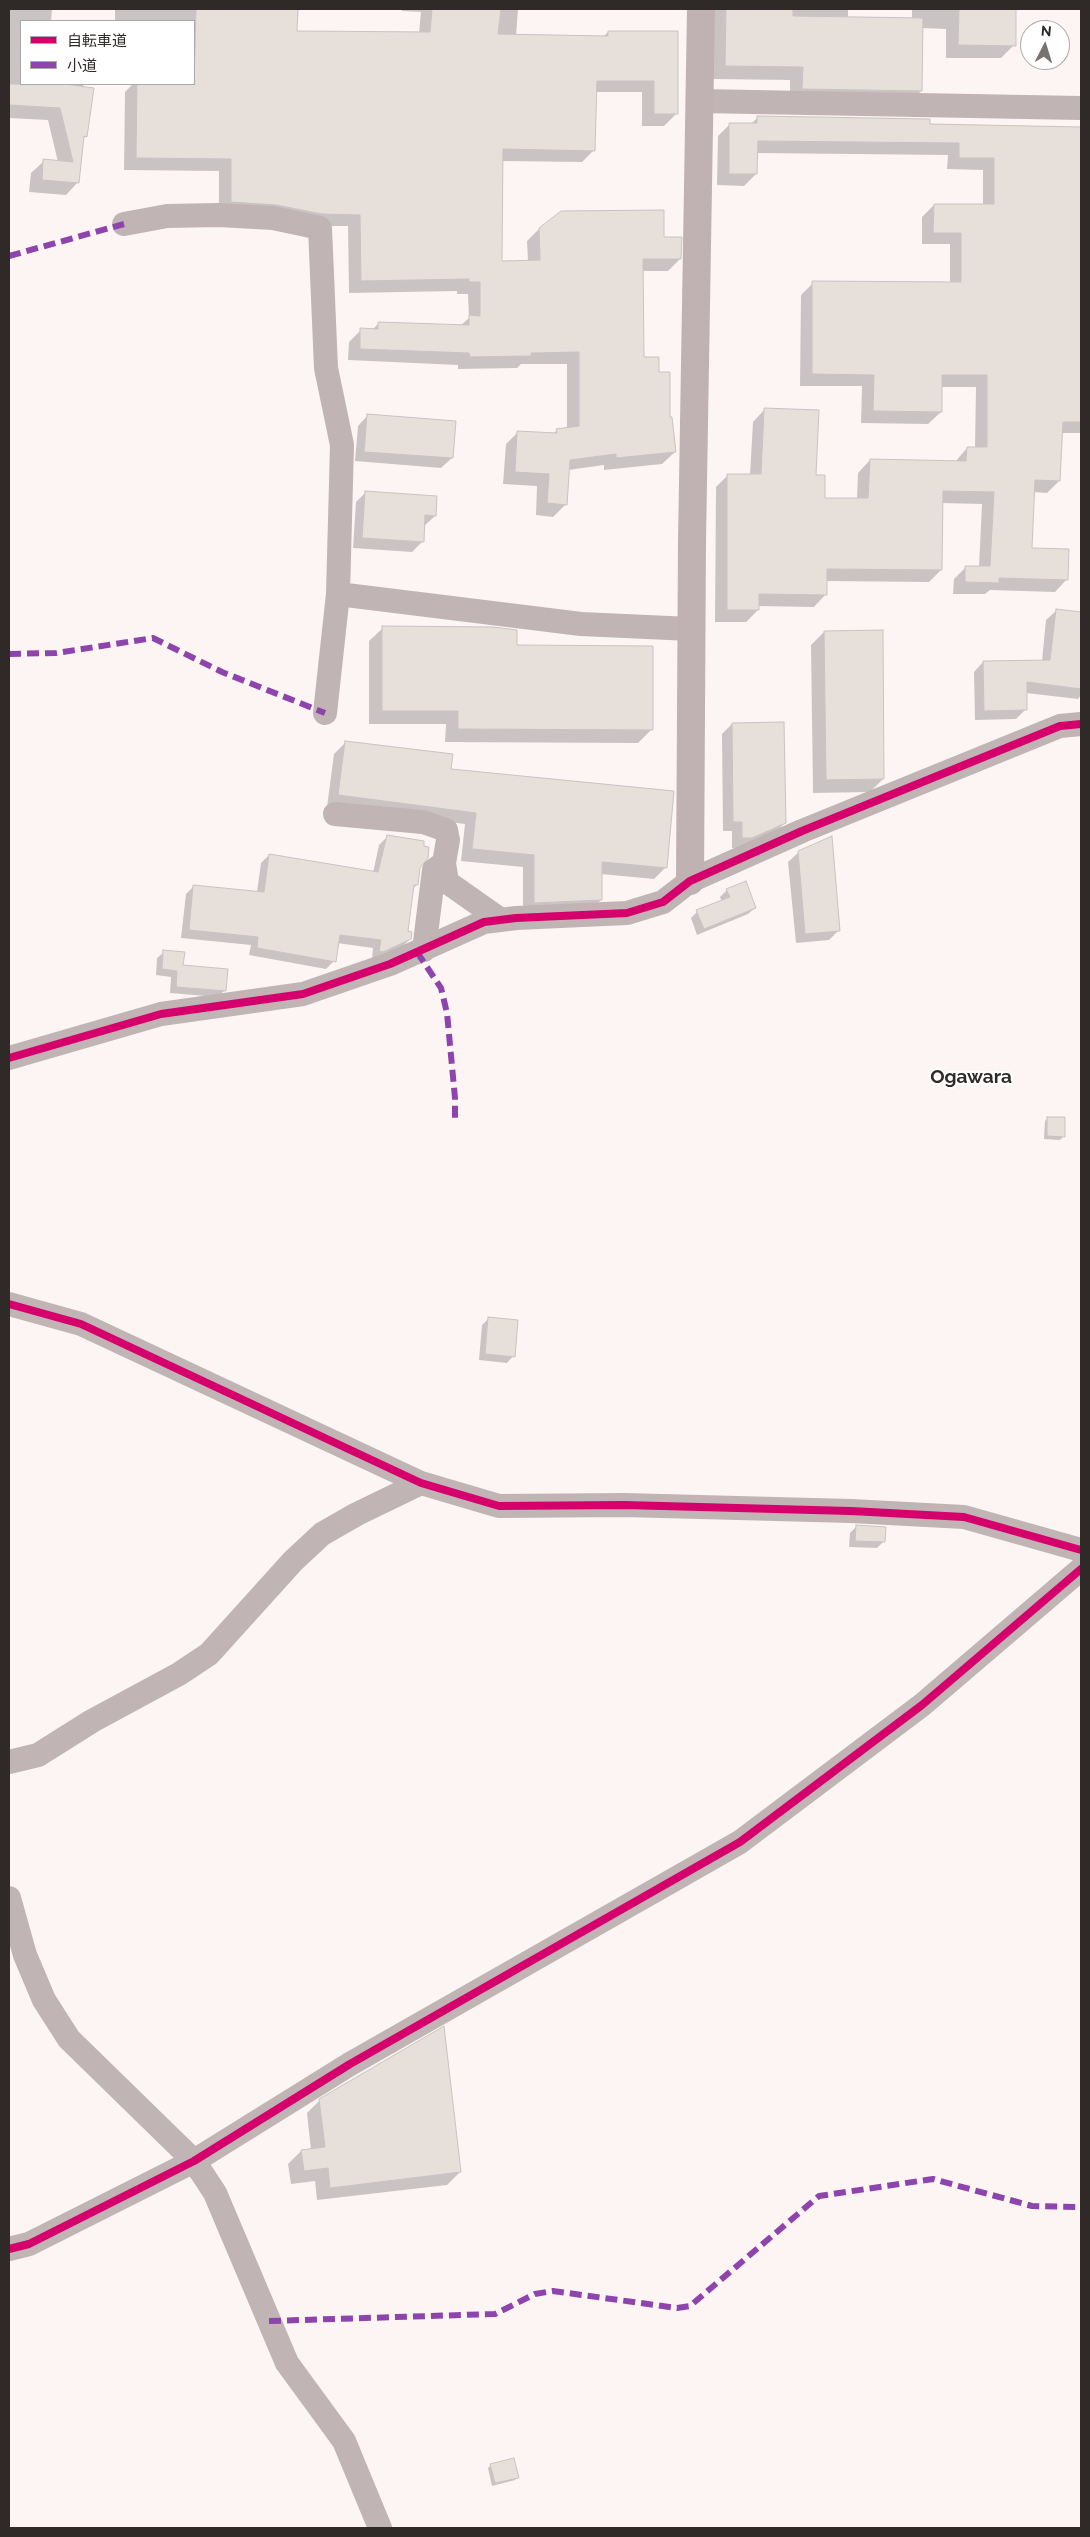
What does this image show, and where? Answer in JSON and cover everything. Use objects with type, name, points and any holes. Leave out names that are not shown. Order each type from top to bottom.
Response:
[{"type":"street","points":[[690,881],[700,9]]},
{"type":"street","points":[[699,101],[1081,108]]},
{"type":"street","points":[[124,224],[167,216],[218,215],[273,218],[320,228],[326,368],[342,446],[338,594],[325,713]]},
{"type":"street","points":[[338,594],[581,624],[692,629]]},
{"type":"street","points":[[9,1058],[161,1014],[303,994],[390,964],[484,922],[627,913],[663,902],[690,881],[939,774],[1060,726],[1081,724]]},
{"type":"street","points":[[335,814],[423,822],[446,830],[448,840],[444,862],[447,882],[502,920]]},
{"type":"street","points":[[424,950],[434,870],[444,862]]},
{"type":"street","points":[[9,1304],[81,1324],[421,1483],[499,1506],[624,1505],[851,1511],[964,1518],[1081,1550]]},
{"type":"street","points":[[9,1762],[38,1755],[92,1721],[209,1654],[293,1561],[322,1534],[421,1483]]},
{"type":"street","points":[[9,2249],[29,2244],[194,2161],[350,2064],[740,1842],[922,1705],[1081,1569]]},
{"type":"street","points":[[9,1898],[25,1955],[44,2000],[69,2039],[194,2161],[215,2194],[287,2362],[344,2441],[380,2528]]},
{"type":"building","points":[[196,9],[298,9],[297,31],[430,32],[432,9],[501,9],[498,34],[608,36],[608,31],[678,31],[678,114],[654,114],[654,81],[597,81],[595,151],[503,149],[502,261],[540,260],[539,228],[561,211],[664,210],[664,237],[682,237],[681,259],[643,259],[644,357],[659,357],[659,372],[670,372],[670,417],[672,417],[676,452],[616,458],[616,454],[570,460],[567,505],[547,503],[549,474],[515,472],[517,431],[557,433],[556,429],[579,426],[579,352],[531,353],[531,356],[470,357],[469,353],[360,349],[360,328],[378,329],[378,322],[469,325],[469,315],[480,316],[480,282],[469,282],[469,279],[361,281],[360,215],[322,214],[276,205],[231,202],[231,159],[136,158],[137,85],[195,85]]},
{"type":"building","points":[[726,9],[793,9],[793,16],[923,18],[922,91],[802,89],[803,67],[725,66]]},
{"type":"building","points":[[959,9],[1016,9],[1016,46],[958,45]]},
{"type":"building","points":[[9,84],[72,85],[94,88],[87,137],[84,136],[79,183],[42,180],[43,159],[73,162],[60,108],[9,105]]},
{"type":"building","points":[[757,116],[930,119],[930,124],[1081,127],[1081,422],[1063,422],[1060,481],[1035,480],[1032,548],[1069,549],[1068,580],[999,578],[999,583],[965,582],[965,566],[990,566],[994,492],[943,491],[942,570],[827,569],[827,595],[759,594],[759,610],[727,610],[727,474],[761,474],[764,408],[819,410],[816,475],[825,475],[825,498],[868,498],[870,459],[966,461],[967,447],[987,447],[987,375],[942,375],[942,412],[873,411],[874,375],[812,374],[812,281],[961,282],[961,233],[933,233],[934,204],[994,204],[994,158],[959,158],[959,143],[758,141],[757,174],[729,174],[729,123],[757,123]]},
{"type":"building","points":[[367,414],[456,421],[453,458],[364,452]]},
{"type":"building","points":[[365,491],[437,496],[436,516],[425,515],[424,542],[362,538]]},
{"type":"building","points":[[1056,609],[1081,612],[1081,689],[1027,682],[1027,710],[984,711],[983,661],[1050,660]]},
{"type":"building","points":[[382,626],[493,627],[517,630],[517,645],[653,646],[653,730],[458,729],[458,711],[382,711]]},
{"type":"building","points":[[883,630],[884,779],[826,780],[824,631]]},
{"type":"building","points":[[784,722],[786,823],[752,838],[742,838],[742,822],[733,822],[732,723]]},
{"type":"building","points":[[345,741],[453,754],[451,769],[674,791],[667,868],[602,862],[602,900],[534,903],[534,855],[472,849],[476,813],[338,795]]},
{"type":"building","points":[[387,835],[424,841],[424,846],[429,847],[428,858],[420,868],[418,885],[414,885],[408,931],[412,932],[411,939],[383,952],[379,951],[381,940],[340,935],[336,962],[257,948],[258,937],[189,930],[193,885],[264,892],[269,854],[378,872]]},
{"type":"building","points":[[832,836],[840,931],[805,934],[798,851]]},
{"type":"building","points":[[746,881],[756,908],[704,929],[696,910],[730,897],[726,889]]},
{"type":"building","points":[[163,950],[185,952],[183,965],[228,969],[226,991],[176,987],[177,971],[162,969]]},
{"type":"building","points":[[1047,1117],[1065,1117],[1065,1137],[1047,1136]]},
{"type":"building","points":[[488,1317],[518,1320],[515,1357],[485,1354]]},
{"type":"building","points":[[856,1525],[886,1527],[885,1542],[855,1541]]},
{"type":"building","points":[[444,2026],[461,2172],[330,2188],[328,2168],[304,2171],[301,2150],[325,2147],[319,2099]]},
{"type":"building","points":[[514,2458],[519,2478],[495,2483],[490,2464]]},
{"type":"marked path","points":[[9,256],[124,224]]},
{"type":"marked path","points":[[9,654],[56,653],[153,638],[222,672],[325,713]]},
{"type":"marked path","points":[[417,952],[441,988],[447,1013],[455,1098],[455,1118]]},
{"type":"marked path","points":[[269,2321],[495,2314],[535,2294],[553,2291],[677,2308],[690,2306],[819,2196],[933,2179],[1032,2206],[1081,2207]]},
{"type":"cycle path","points":[[9,1058],[161,1014],[303,994],[390,964],[484,922],[516,918],[627,913],[663,902],[690,881],[802,831],[1060,726],[1081,724]]},
{"type":"cycle path","points":[[9,1304],[81,1324],[421,1483],[499,1506],[624,1505],[851,1511],[964,1517],[1081,1550]]},
{"type":"cycle path","points":[[9,2249],[29,2244],[194,2161],[350,2064],[740,1842],[922,1705],[1081,1569]]},
{"type":"district","name":"Ogawara","points":[[971,1077]]}]
